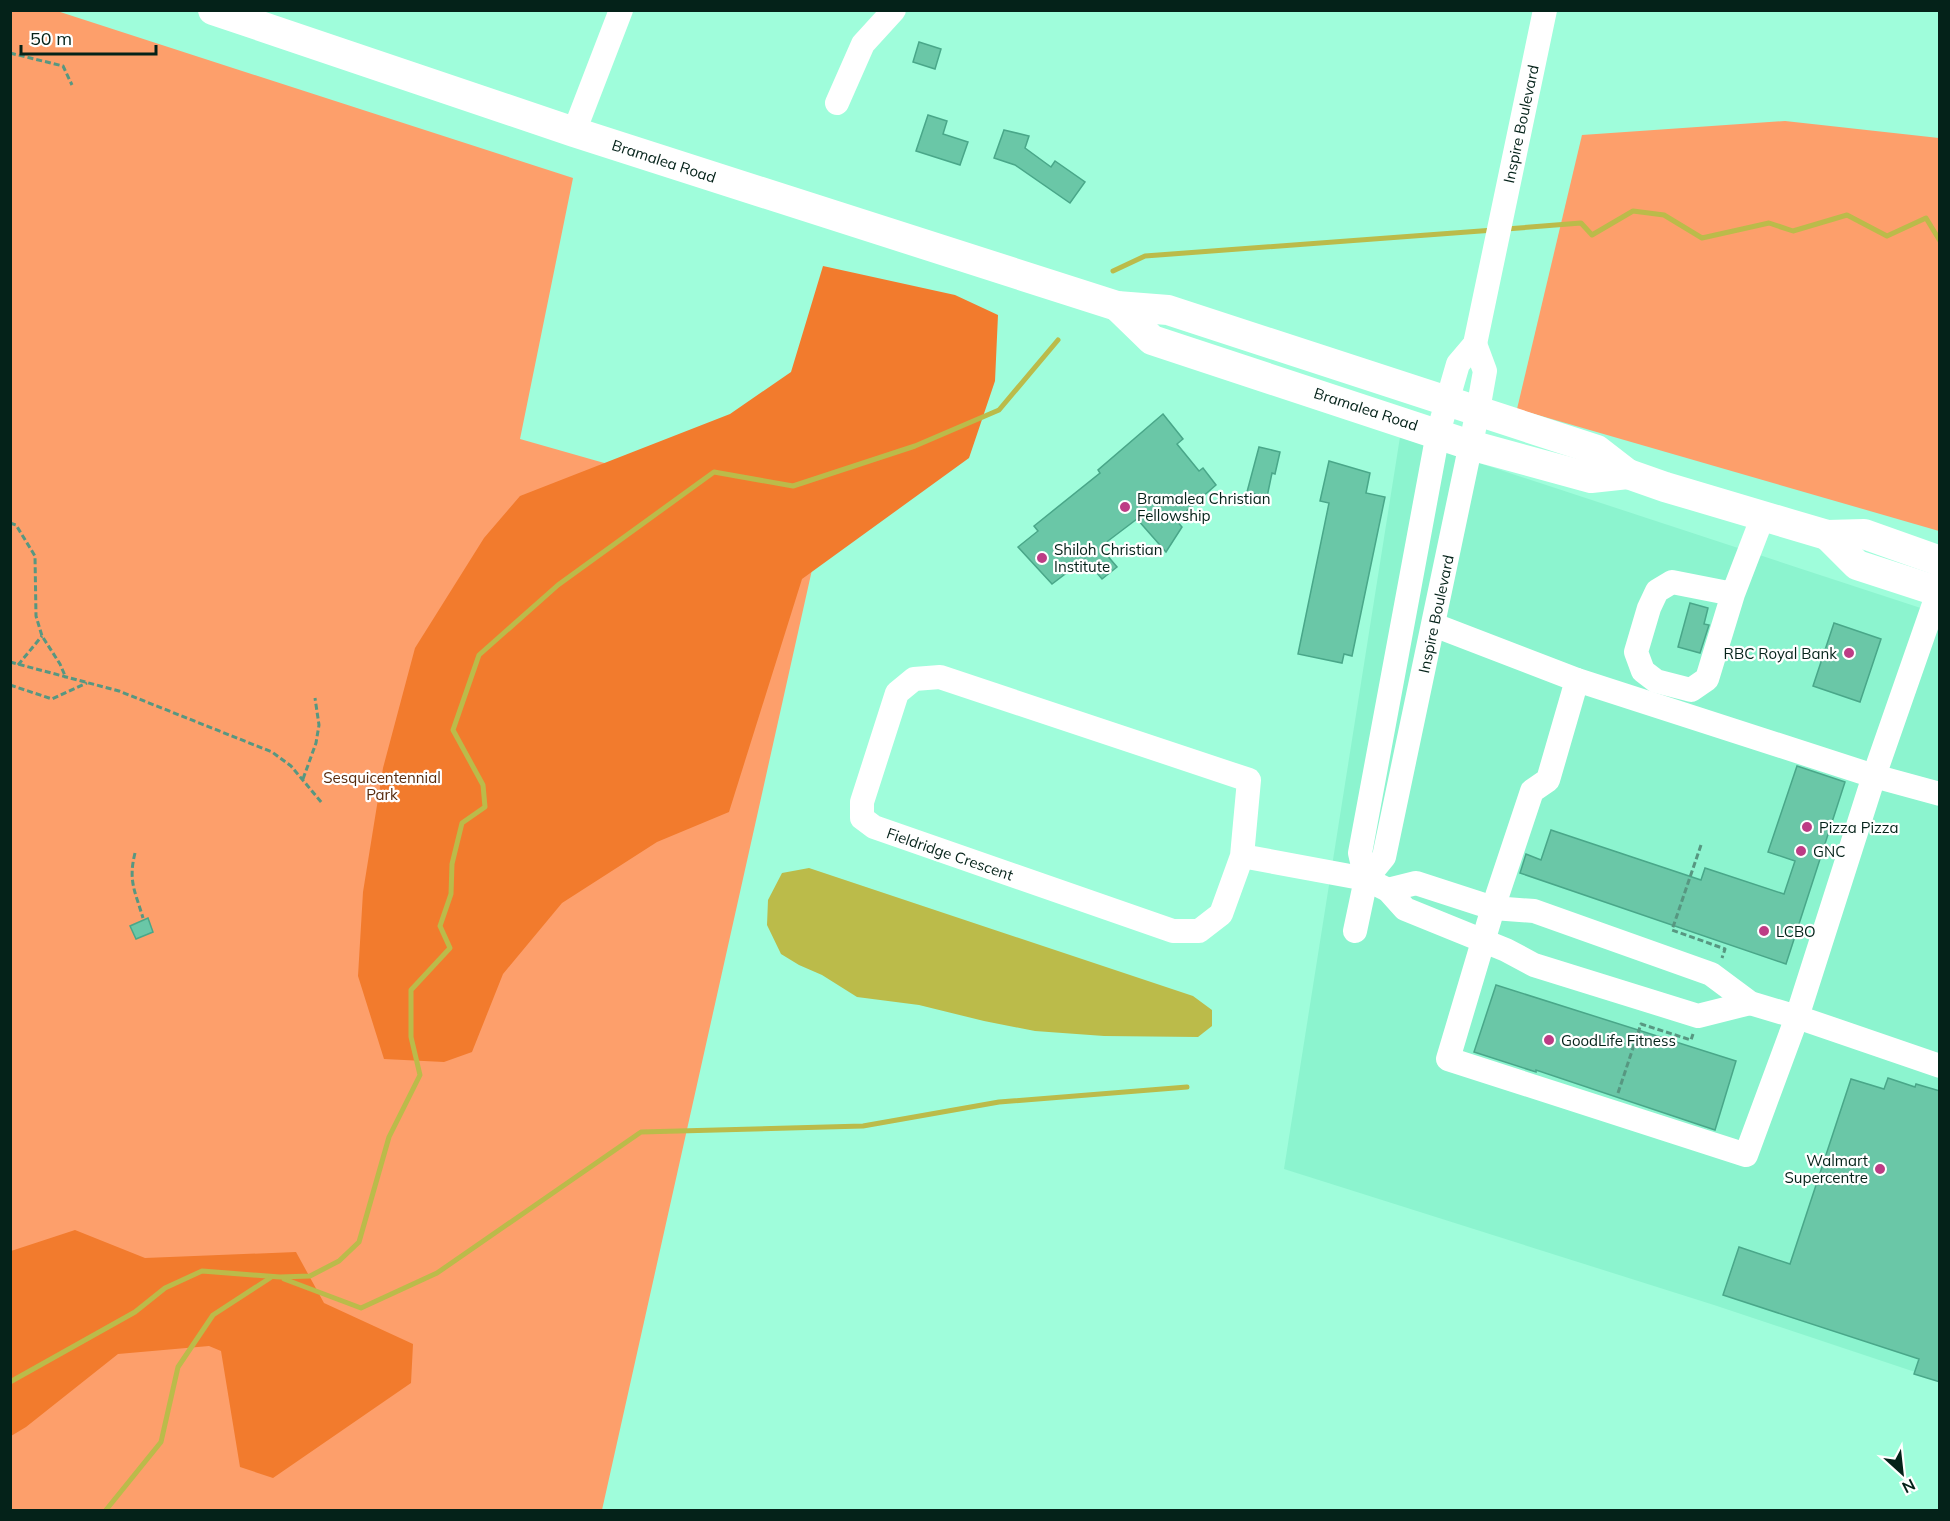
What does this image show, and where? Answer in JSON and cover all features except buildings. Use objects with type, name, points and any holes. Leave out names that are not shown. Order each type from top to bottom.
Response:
[{"type":"main road","name":"Bramalea Road","points":[[213,10],[574,132],[1117,306],[1168,310],[1478,410],[1596,450],[1628,474],[1827,535],[1864,534],[1940,561]]},
{"type":"main road","name":"Bramalea Road","points":[[1117,306],[1152,339],[1470,445],[1591,478],[1628,474]]},
{"type":"main road","name":"Bramalea Road","points":[[1827,535],[1857,565],[1939,590]]},
{"type":"street","points":[[574,132],[621,10]]},
{"type":"street","points":[[837,103],[863,44],[894,10]]},
{"type":"street","name":"Inspire Boulevard","points":[[1355,931],[1366,879],[1360,853],[1438,433],[1458,364],[1475,344],[1545,10]]},
{"type":"street","name":"Inspire Boulevard","points":[[1366,879],[1384,857],[1434,626],[1485,371],[1475,344]]},
{"type":"street","points":[[1733,594],[1672,582],[1658,591],[1649,608],[1636,652],[1643,671],[1656,681],[1691,690],[1707,679],[1733,594],[1763,516]]},
{"type":"street","points":[[1577,681],[1548,780],[1532,791],[1493,908],[1448,1059],[1746,1155],[1797,1017],[1874,776],[1939,590]]},
{"type":"street","points":[[1434,626],[1577,681],[1874,776],[1940,794]]},
{"type":"street","name":"Fieldridge Crescent","points":[[940,677],[1249,780],[1242,856],[1221,914],[1198,931],[1173,931],[874,827],[862,818],[862,802],[897,693],[914,680],[940,677]]},
{"type":"street","points":[[1242,856],[1366,879],[1388,890],[1405,909],[1483,940],[1534,965],[1698,1016],[1750,1003]]},
{"type":"street","points":[[1388,890],[1416,884],[1493,908],[1534,911],[1712,974],[1750,1003],[1940,1066]]},
{"type":"path","points":[[10,53],[63,66],[72,85]]},
{"type":"path","points":[[10,523],[16,525],[35,556],[36,616],[42,636],[66,678]]},
{"type":"path","points":[[17,665],[42,636]]},
{"type":"path","points":[[10,662],[119,691],[272,752],[291,766],[322,803]]},
{"type":"path","points":[[10,685],[52,699],[87,683]]},
{"type":"path","points":[[303,779],[316,743],[319,725],[315,698]]},
{"type":"path","points":[[135,853],[130,871],[131,880],[143,918]]},
{"type":"path","points":[[1612,1112],[1641,1024]]},
{"type":"shaded area","points":[[1400,437],[1939,614],[1939,1380],[1714,1305],[1284,1169]]},
{"type":"shaded area","points":[[809,868],[1193,996],[1212,1010],[1212,1026],[1198,1037],[1104,1036],[1035,1031],[919,1005],[857,997],[822,975],[781,954],[767,925],[768,900],[782,873]]},
{"type":"green space","name":"Sesquicentennial Park","points":[[54,10],[573,178],[520,439],[822,525],[602,1510],[11,1510],[10,11]]},
{"type":"green space","points":[[1785,121],[1939,138],[1939,531],[1517,409],[1582,135]]},
{"type":"green space","points":[[823,266],[955,295],[998,315],[995,381],[969,458],[802,579],[729,812],[657,842],[562,903],[503,974],[472,1052],[444,1062],[384,1059],[358,976],[363,892],[383,768],[415,648],[484,538],[520,496],[730,414],[791,372]]},
{"type":"green space","points":[[75,1230],[145,1258],[296,1252],[324,1303],[413,1344],[411,1383],[273,1478],[240,1467],[221,1351],[209,1346],[118,1354],[26,1427],[11,1436],[11,1251]]},
{"type":"waterway","points":[[1506,229],[1581,223],[1592,235],[1633,211],[1664,215],[1702,238],[1769,223],[1793,231],[1847,215],[1887,236],[1926,218],[1940,241]]},
{"type":"waterway","points":[[1113,271],[1145,256],[1494,230]]},
{"type":"waterway","points":[[10,1382],[135,1312],[165,1288],[202,1271],[280,1277],[310,1276],[339,1261],[359,1242],[389,1137],[420,1075],[411,1037],[411,990],[450,948],[440,926],[451,894],[452,864],[462,823],[485,807],[483,785],[453,730],[479,655],[558,585],[714,472],[793,486],[915,446],[999,410],[1058,340]]},
{"type":"waterway","points":[[284,1279],[361,1308],[437,1273],[641,1132],[863,1126],[999,1102],[1187,1087]]},
{"type":"waterway","points":[[106,1510],[161,1442],[178,1367],[213,1315],[270,1278]]},
{"type":"place","name":"Bramalea Christian Fellowship","points":[[1125,507]]},
{"type":"place","name":"Shiloh Christian Institute","points":[[1042,558]]},
{"type":"place","name":"RBC Royal Bank","points":[[1849,653]]},
{"type":"place","name":"Pizza Pizza","points":[[1807,827]]},
{"type":"place","name":"GNC","points":[[1801,851]]},
{"type":"place","name":"LCBO","points":[[1764,931]]},
{"type":"place","name":"GoodLife Fitness","points":[[1549,1040]]},
{"type":"place","name":"Walmart Supercentre","points":[[1880,1169]]}]
